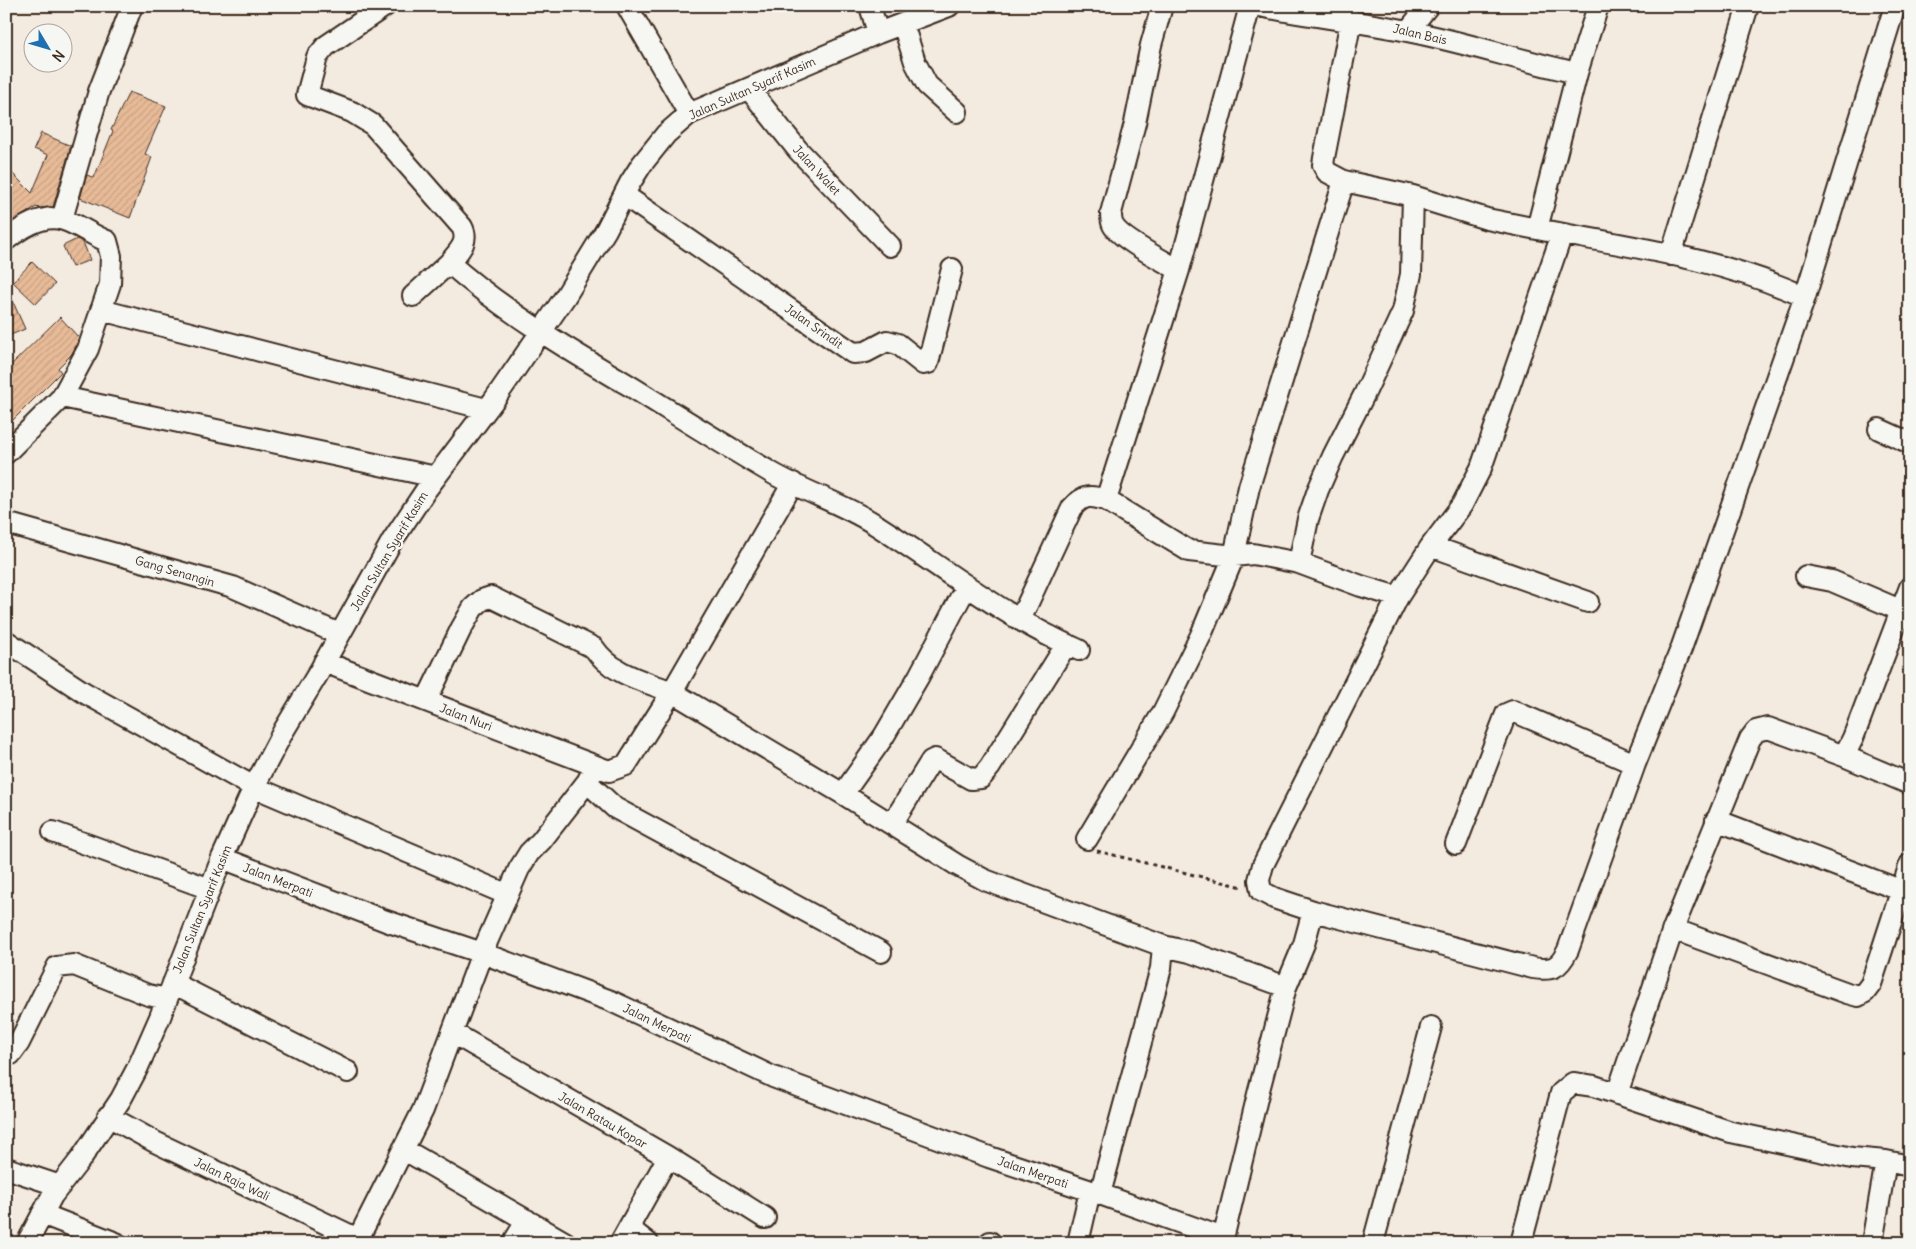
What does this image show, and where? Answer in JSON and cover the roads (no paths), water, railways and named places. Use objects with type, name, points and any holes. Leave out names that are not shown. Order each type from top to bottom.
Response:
[{"type":"street","points":[[62,219],[99,92],[132,6]]},
{"type":"street","points":[[385,6],[326,46],[317,57],[307,95],[352,112],[373,125],[462,227],[466,237],[464,244],[449,263],[413,296]]},
{"type":"street","points":[[627,6],[689,114]]},
{"type":"street","points":[[870,6],[878,33]]},
{"type":"street","name":"Jalan Sultan Syarif Kasim","points":[[27,1243],[52,1196],[80,1160],[121,1099],[138,1067],[222,858],[254,787],[284,730],[392,541],[564,297],[601,239],[634,177],[657,145],[666,134],[689,114],[749,90],[878,33],[949,6]]},
{"type":"street","points":[[1162,6],[1147,60],[1135,123],[1111,213],[1111,220],[1114,228],[1126,237],[1179,270]]},
{"type":"street","points":[[1408,31],[1428,6]]},
{"type":"street","points":[[1536,229],[1598,6]]},
{"type":"street","points":[[1671,255],[1748,6]]},
{"type":"street","points":[[1562,234],[1481,468],[1462,505],[1431,546],[1398,597],[1263,865],[1259,880],[1261,891],[1274,898],[1313,911],[1545,970],[1554,968],[1562,962],[1568,950],[1635,764],[1681,649],[1805,297],[1895,6]]},
{"type":"street","points":[[1106,500],[1261,7]]},
{"type":"street","name":"Jalan Bais","points":[[1261,7],[1351,20],[1408,31],[1531,63],[1578,73]]},
{"type":"street","points":[[1351,20],[1323,165],[1327,172],[1344,180],[1413,196],[1487,218],[1671,255],[1761,278],[1805,297]]},
{"type":"street","points":[[903,24],[915,62],[927,85],[957,112]]},
{"type":"street","name":"Jalan Walet","points":[[749,90],[798,150],[890,246]]},
{"type":"street","points":[[1087,839],[1162,712],[1201,635],[1234,556],[1250,487],[1344,180]]},
{"type":"street","name":"Jalan Srindit","points":[[624,195],[853,353],[866,352],[887,340],[898,344],[923,364],[928,363],[952,269]]},
{"type":"street","points":[[1299,563],[1308,519],[1318,490],[1403,311],[1411,274],[1413,196]]},
{"type":"street","points":[[6,240],[23,226],[44,220],[62,219],[107,242],[111,256],[110,284],[88,349],[62,397],[6,453]]},
{"type":"street","points":[[449,263],[540,332],[774,474],[872,522],[966,587],[1020,620],[1072,648],[981,778],[971,779],[939,761],[930,761],[892,824]]},
{"type":"street","points":[[101,310],[486,409]]},
{"type":"street","points":[[62,397],[436,477]]},
{"type":"street","points":[[1879,429],[1910,444]]},
{"type":"street","points":[[357,1241],[423,1110],[482,953],[506,894],[519,869],[529,853],[597,773],[626,765],[672,692],[792,483]]},
{"type":"street","points":[[1020,620],[1072,508],[1079,500],[1086,496],[1106,500],[1189,551],[1234,556],[1253,554],[1299,563],[1361,586],[1398,597]]},
{"type":"street","name":"Gang Senangin","points":[[6,523],[233,587],[339,634]]},
{"type":"street","points":[[1431,546],[1588,602]]},
{"type":"street","points":[[1806,576],[1832,581],[1900,610]]},
{"type":"street","points":[[1844,756],[1853,738],[1910,586]]},
{"type":"street","points":[[843,794],[884,736],[919,676],[966,587]]},
{"type":"street","points":[[426,701],[473,608],[482,600],[491,597],[594,648],[601,659],[614,668],[672,692],[843,794],[957,865],[985,880],[1163,946],[1190,952],[1286,988]]},
{"type":"street","points":[[6,641],[85,693],[254,787],[506,894]]},
{"type":"street","name":"Jalan Nuri","points":[[324,662],[426,701],[597,773]]},
{"type":"street","points":[[1456,844],[1506,714],[1509,711],[1635,764]]},
{"type":"street","points":[[1617,1094],[1673,929],[1716,820],[1750,739],[1756,731],[1768,728],[1844,756],[1910,784]]},
{"type":"street","points":[[597,773],[615,808],[881,952]]},
{"type":"street","points":[[1716,820],[1900,890]]},
{"type":"street","points":[[53,832],[210,889]]},
{"type":"street","name":"Jalan Merpati","points":[[222,858],[386,921],[482,953],[611,1001],[767,1074],[980,1154],[1095,1193],[1223,1240]]},
{"type":"street","points":[[1673,929],[1858,996],[1865,992],[1871,984],[1910,864]]},
{"type":"street","points":[[1223,1240],[1286,988],[1304,944],[1313,911]]},
{"type":"street","points":[[1078,1243],[1095,1193],[1161,968],[1163,946]]},
{"type":"street","points":[[11,1054],[19,1043],[57,967],[74,965],[148,995],[170,991],[348,1072]]},
{"type":"street","points":[[1373,1243],[1431,1027]]},
{"type":"street","name":"Jalan Ratau Kopar","points":[[453,1033],[668,1157],[764,1218]]},
{"type":"street","points":[[1521,1243],[1561,1093],[1573,1083],[1594,1086],[1731,1132],[1852,1158],[1886,1161],[1910,1166]]},
{"type":"street","name":"Jalan Raja Wali","points":[[108,1116],[155,1142],[357,1241]]},
{"type":"street","points":[[403,1149],[566,1243]]},
{"type":"street","points":[[648,1243],[625,1236],[668,1157]]},
{"type":"street","points":[[1872,1243],[1886,1161]]},
{"type":"street","points":[[6,1168],[60,1186]]},
{"type":"street","points":[[42,1214],[116,1243]]},
{"type":"street","points":[[513,1243],[527,1220]]}]
